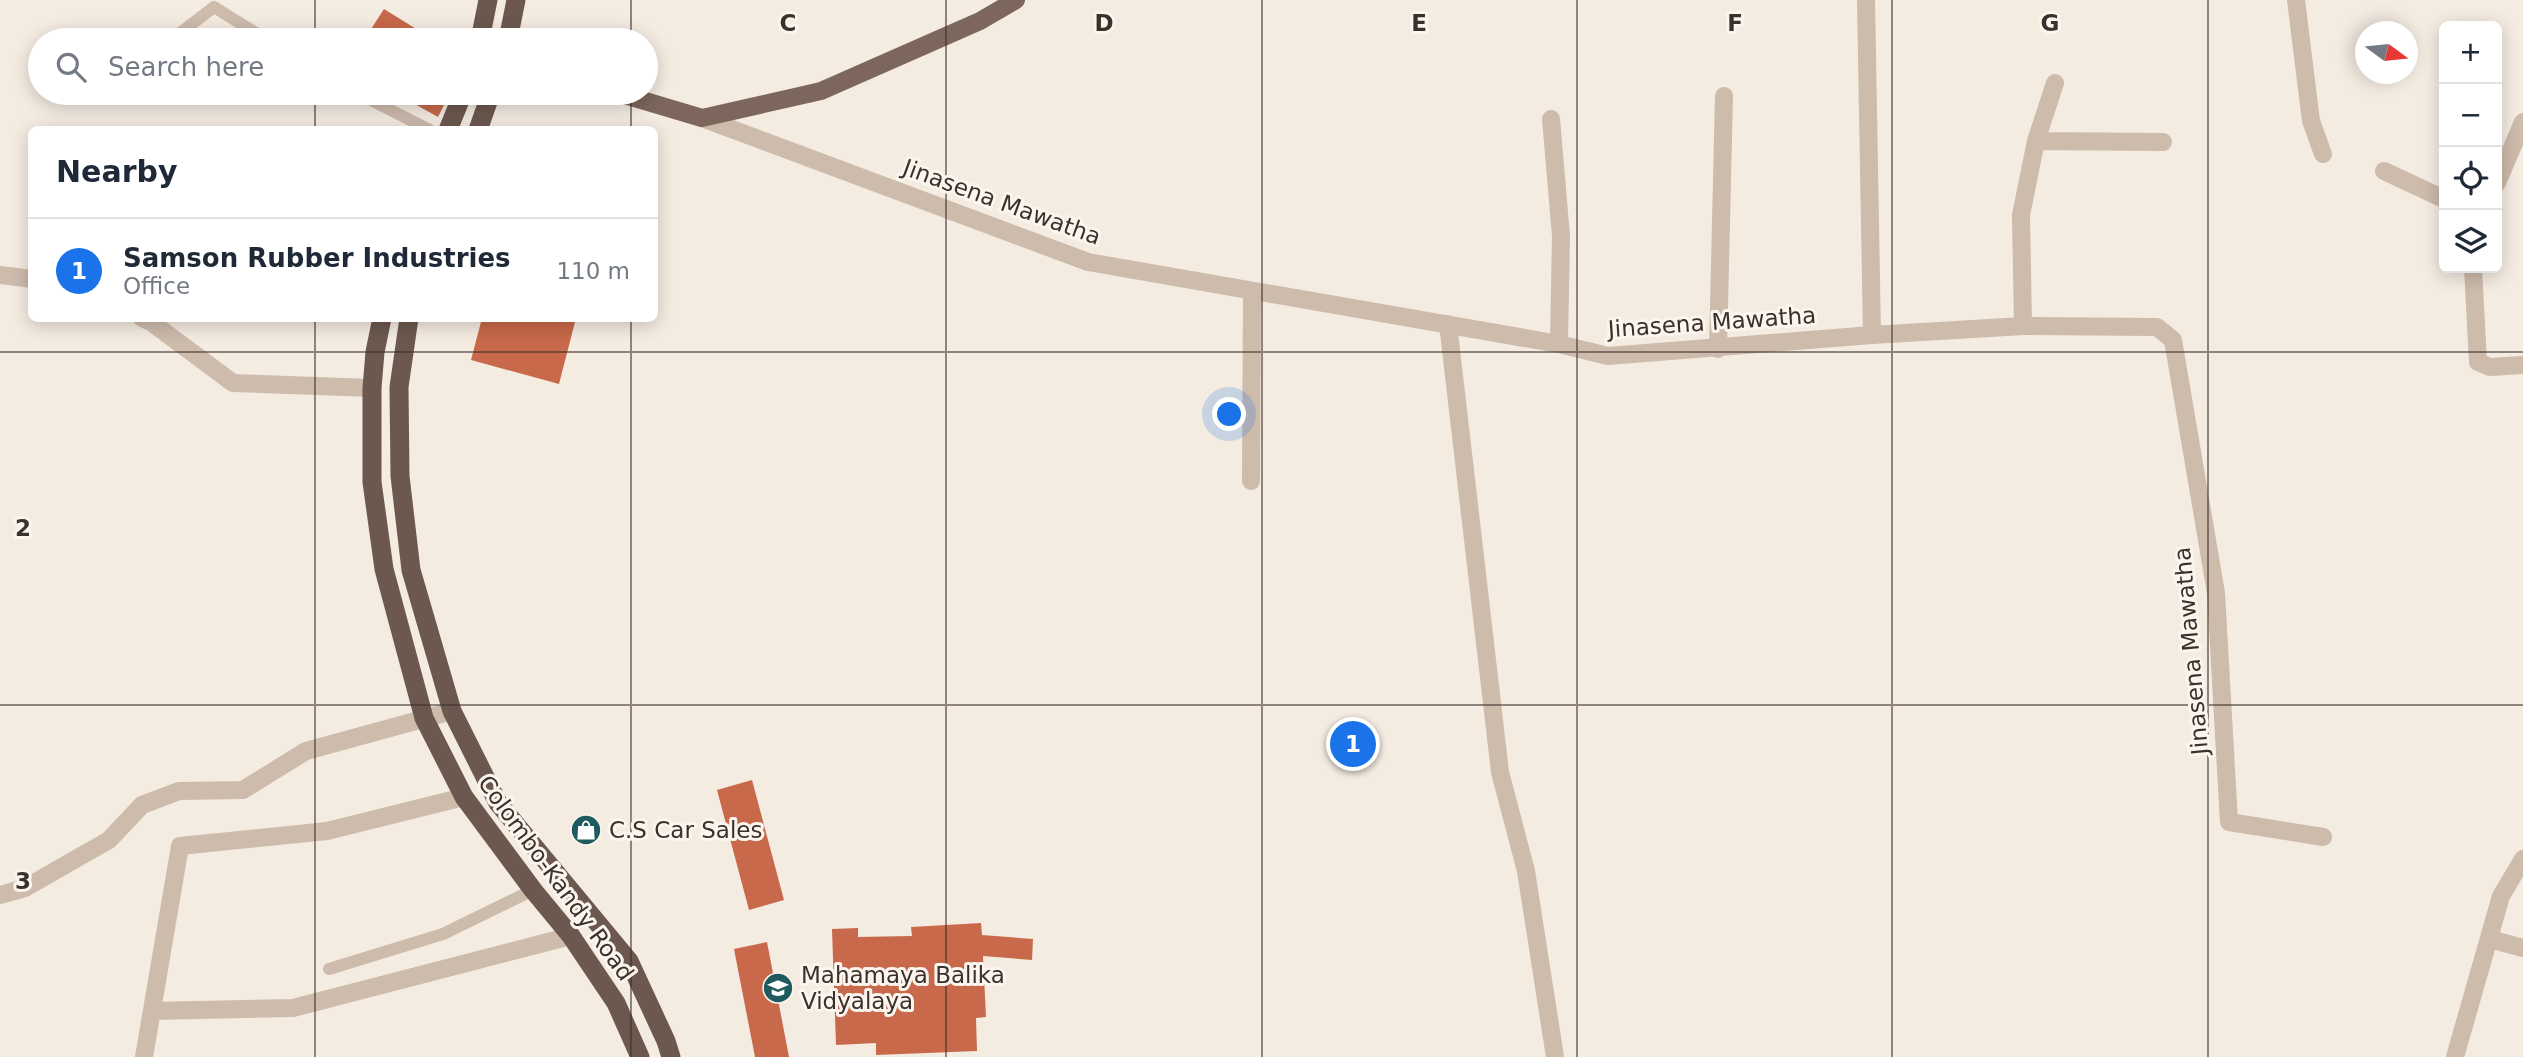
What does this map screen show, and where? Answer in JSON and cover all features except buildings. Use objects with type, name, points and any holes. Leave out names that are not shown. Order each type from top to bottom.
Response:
[{"type":"highway","points":[[482,28],[488,0]]},
{"type":"highway","points":[[510,28],[516,0]]},
{"type":"highway","points":[[450,126],[458,105]]},
{"type":"highway","points":[[479,126],[487,105]]},
{"type":"highway","name":"Colombo-Kandy Road","points":[[381,322],[372,388],[372,482],[384,569],[424,718],[464,797],[533,890],[572,936],[616,1003],[640,1057]]},
{"type":"highway","name":"Colombo-Kandy Road","points":[[408,322],[399,387],[401,487],[411,569],[452,711],[499,803],[629,961],[671,1057]]},
{"type":"main road","points":[[658,105],[702,118],[821,91],[980,20],[1016,0]]},
{"type":"street","points":[[1866,0],[1872,335]]},
{"type":"street","points":[[2295,0],[2311,121],[2323,154]]},
{"type":"street","points":[[2023,326],[2021,215],[2036,141],[2055,83]]},
{"type":"street","points":[[1718,349],[1724,96]]},
{"type":"street","name":"Jinasena Mawatha","points":[[702,118],[1088,262],[1559,344],[1608,356],[2023,326],[2157,327],[2173,340],[2216,593],[2229,822],[2323,838]]},
{"type":"street","points":[[1551,119],[1561,236],[1559,344]]},
{"type":"street","points":[[2502,171],[2523,122]]},
{"type":"street","points":[[2036,141],[2162,142]]},
{"type":"street","points":[[2384,171],[2439,197]]},
{"type":"street","points":[[2473,273],[2478,362],[2490,367],[2523,365]]},
{"type":"street","points":[[0,275],[28,278]]},
{"type":"street","points":[[1251,481],[1252,292]]},
{"type":"street","points":[[149,322],[233,383],[372,388]]},
{"type":"street","points":[[1448,324],[1500,772],[1526,871],[1555,1057]]},
{"type":"street","points":[[0,895],[25,888],[109,840],[142,806],[154,800],[179,790],[243,790],[306,751],[452,711]]},
{"type":"street","points":[[144,1057],[180,846],[327,831],[464,797]]},
{"type":"street","points":[[2455,1057],[2501,896],[2522,864]]},
{"type":"street","points":[[152,1011],[293,1008],[572,936]]},
{"type":"street","points":[[2490,939],[2523,948]]},
{"type":"lane","points":[[186,28],[214,6],[248,28]]},
{"type":"lane","points":[[381,105],[422,126]]},
{"type":"lane","points":[[329,969],[443,934],[533,890]]},
{"type":"place","name":"Samson Rubber Industries","points":[[1353,744]]},
{"type":"place","name":"C.S Car Sales","points":[[586,830]]},
{"type":"place","name":"Mahamaya Balika Vidyalaya","points":[[778,988]]}]
